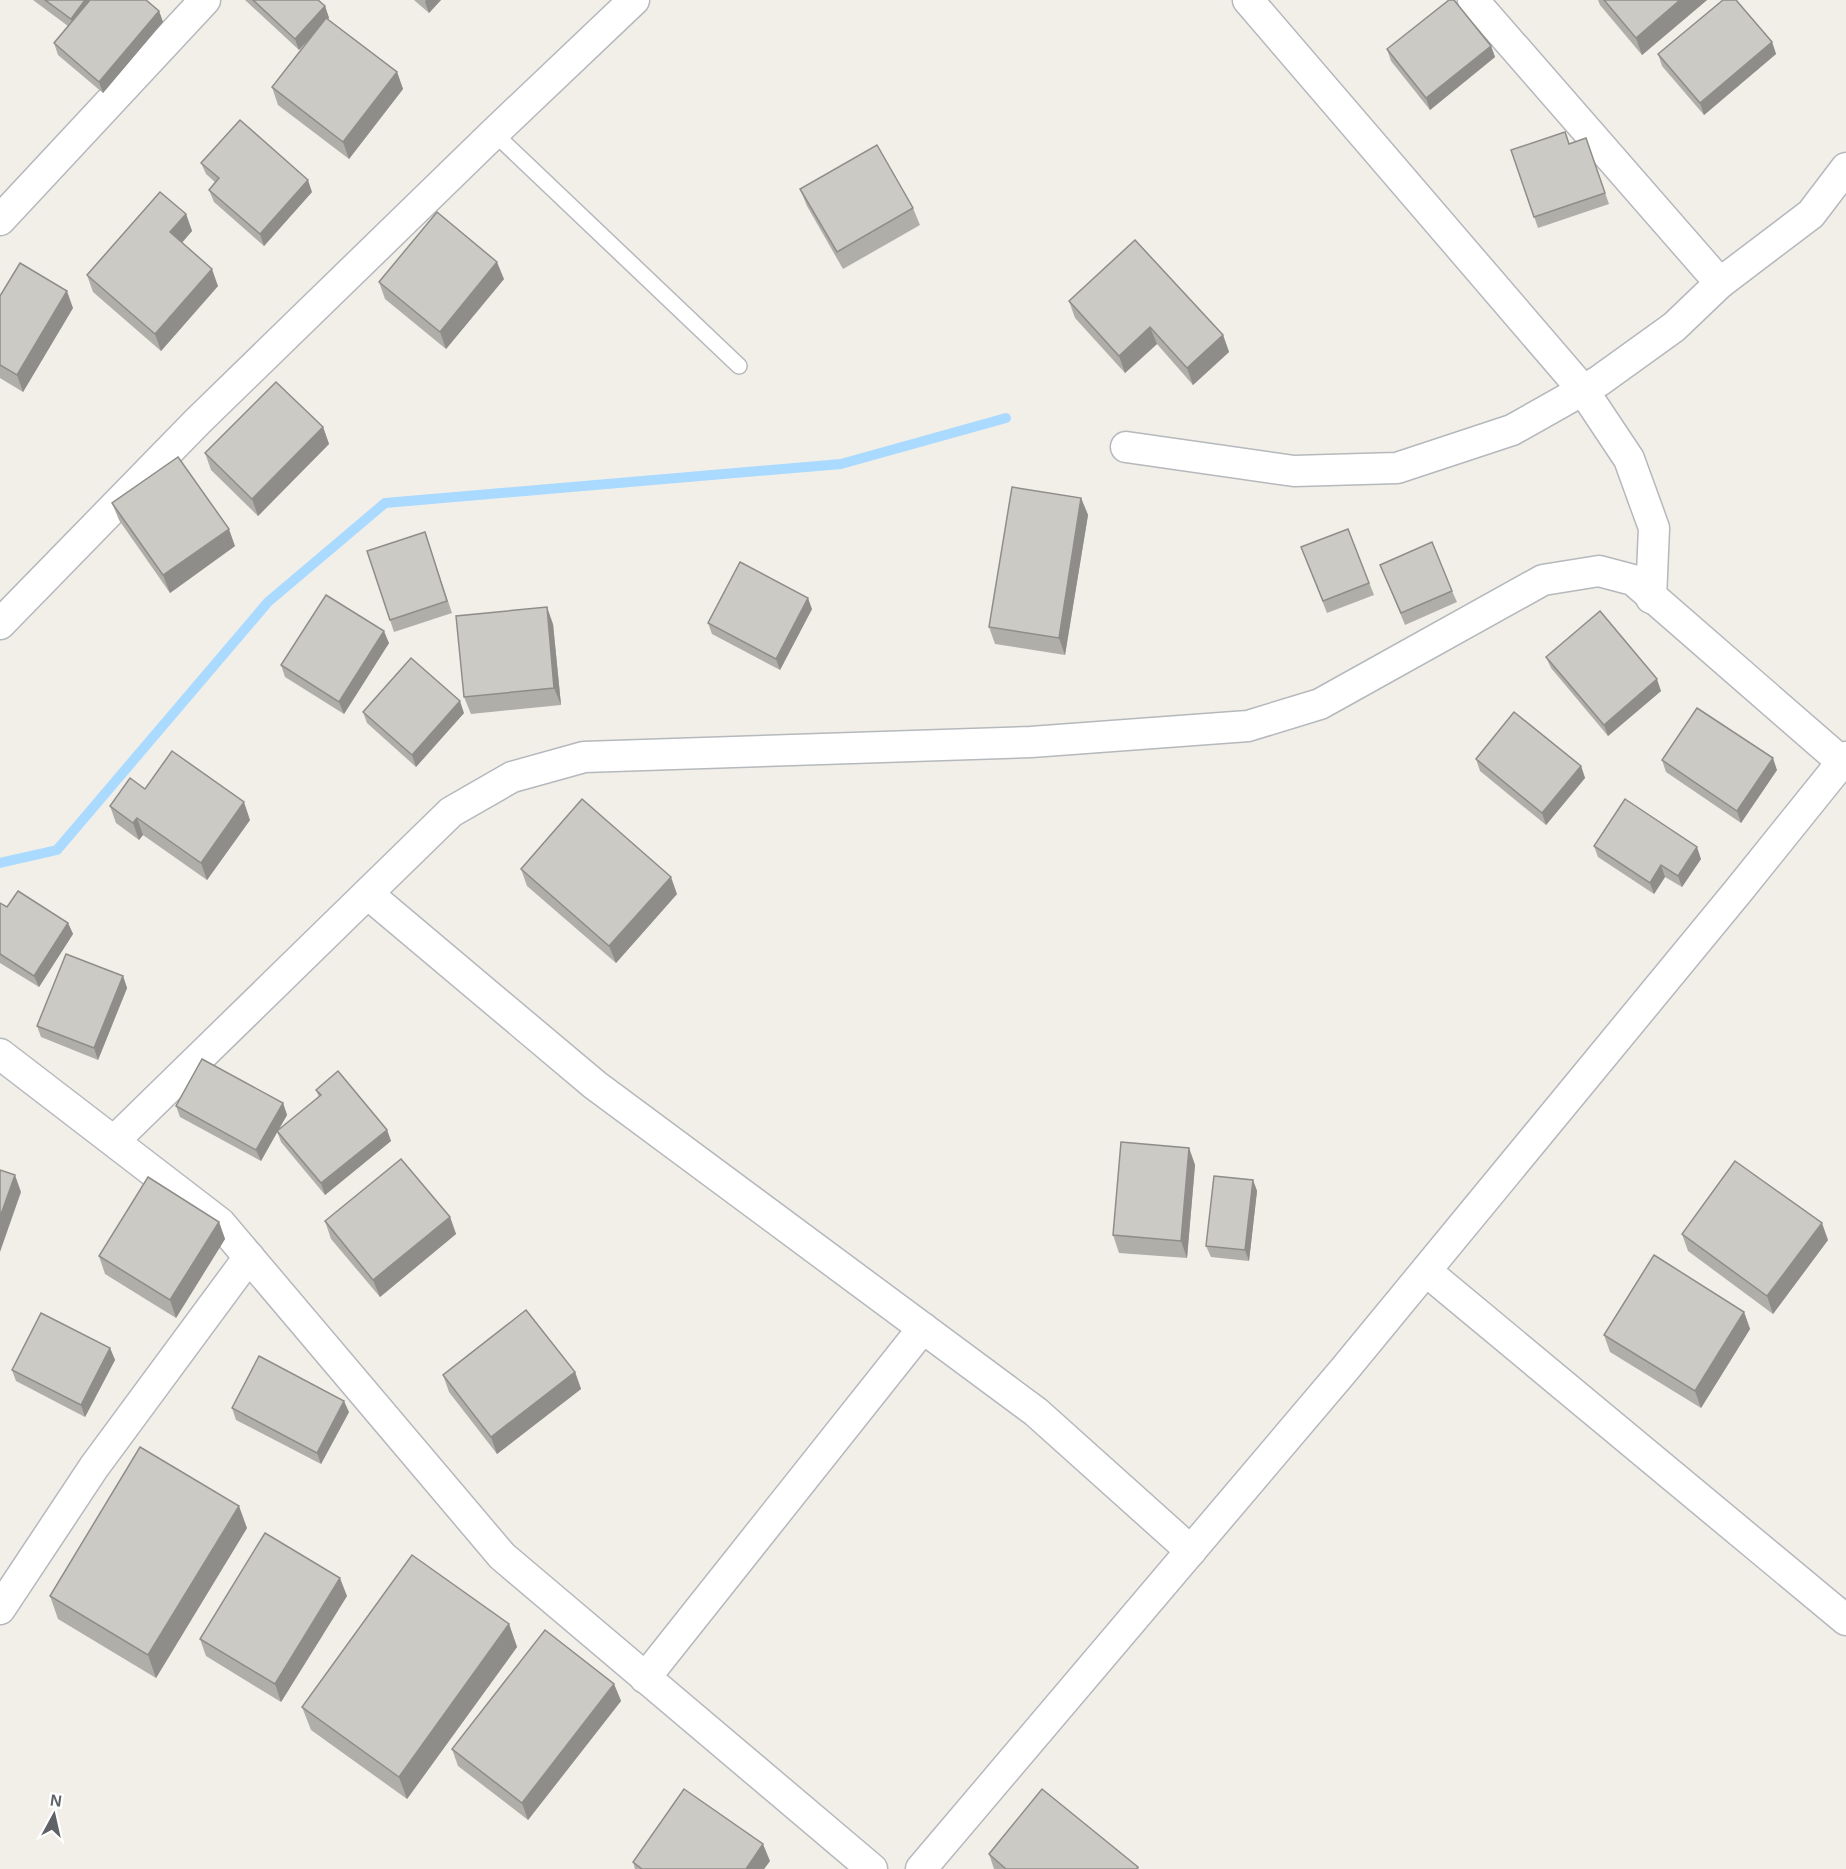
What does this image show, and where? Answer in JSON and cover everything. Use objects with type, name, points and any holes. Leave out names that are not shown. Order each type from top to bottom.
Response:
[{"type":"street","points":[[0,220],[205,0]]},
{"type":"street","points":[[1248,0],[1583,390],[1629,459],[1654,528],[1651,598]]},
{"type":"street","points":[[1473,0],[1720,283]]},
{"type":"street","points":[[0,624],[198,421],[630,1]]},
{"type":"street","points":[[1126,447],[1294,471],[1397,468],[1512,430],[1599,381],[1674,327],[1720,283],[1810,214],[1846,168]]},
{"type":"street","points":[[114,1141],[451,812],[512,777],[584,757],[1031,742],[1248,726],[1320,704],[1543,580],[1599,571],[1633,580],[1651,598],[1844,759],[1426,1271],[921,1869]]},
{"type":"street","points":[[368,894],[595,1084],[1036,1413],[1191,1551]]},
{"type":"street","points":[[0,1054],[220,1223],[502,1556],[872,1869]]},
{"type":"street","points":[[0,1609],[94,1467],[249,1257]]},
{"type":"street","points":[[1426,1271],[1846,1620]]},
{"type":"street","points":[[645,1678],[922,1328]]},
{"type":"lane","points":[[494,133],[739,366]]},
{"type":"building","points":[[45,0],[85,0],[71,19]]},
{"type":"building","points":[[90,0],[146,0],[159,11],[99,82],[54,43]]},
{"type":"building","points":[[253,0],[318,0],[325,6],[295,39]]},
{"type":"building","points":[[1449,0],[1454,0],[1491,46],[1426,98],[1387,49]]},
{"type":"building","points":[[1604,0],[1680,0],[1636,38]]},
{"type":"building","points":[[1723,0],[1736,0],[1772,42],[1700,103],[1658,54]]},
{"type":"building","points":[[326,18],[397,72],[343,142],[272,87]]},
{"type":"building","points":[[240,120],[308,180],[260,234],[209,190],[219,178],[201,163]]},
{"type":"building","points":[[1565,132],[1569,144],[1586,138],[1605,193],[1534,217],[1511,150]]},
{"type":"building","points":[[877,145],[913,208],[837,252],[800,189]]},
{"type":"building","points":[[160,192],[186,214],[170,232],[212,269],[155,334],[87,275]]},
{"type":"building","points":[[437,212],[497,262],[440,332],[379,282]]},
{"type":"building","points":[[1135,240],[1223,335],[1187,368],[1150,327],[1119,356],[1069,301]]},
{"type":"building","points":[[20,263],[67,291],[17,375],[0,365],[0,296]]},
{"type":"building","points":[[276,382],[323,427],[252,499],[205,453]]},
{"type":"building","points":[[178,457],[229,529],[163,575],[112,503]]},
{"type":"building","points":[[1012,487],[1081,498],[1059,638],[989,627]]},
{"type":"building","points":[[1348,529],[1369,583],[1323,601],[1301,547]]},
{"type":"building","points":[[425,532],[447,601],[390,620],[367,551]]},
{"type":"building","points":[[1432,542],[1452,591],[1401,613],[1380,565]]},
{"type":"building","points":[[740,562],[808,598],[776,659],[708,623]]},
{"type":"building","points":[[326,595],[384,631],[339,702],[281,665]]},
{"type":"building","points":[[547,607],[554,688],[464,697],[456,616]]},
{"type":"building","points":[[1600,611],[1657,679],[1604,725],[1546,657]]},
{"type":"building","points":[[411,658],[460,701],[412,755],[363,712]]},
{"type":"building","points":[[1697,708],[1773,758],[1737,811],[1662,760]]},
{"type":"building","points":[[1514,712],[1581,766],[1542,813],[1476,759]]},
{"type":"building","points":[[172,751],[244,802],[201,863],[137,818],[133,823],[110,806],[130,778],[145,789]]},
{"type":"building","points":[[582,799],[671,877],[609,946],[521,869]]},
{"type":"building","points":[[1625,799],[1697,847],[1678,876],[1661,865],[1650,883],[1594,846]]},
{"type":"building","points":[[18,891],[68,923],[34,976],[0,954],[0,903],[7,907]]},
{"type":"building","points":[[66,954],[123,976],[94,1048],[37,1026]]},
{"type":"building","points":[[202,1059],[283,1103],[256,1150],[176,1106]]},
{"type":"building","points":[[338,1071],[387,1130],[321,1183],[277,1131],[321,1095],[316,1090]]},
{"type":"building","points":[[1121,1142],[1189,1148],[1181,1241],[1113,1235]]},
{"type":"building","points":[[401,1159],[450,1217],[373,1280],[325,1221]]},
{"type":"building","points":[[1735,1161],[1822,1223],[1767,1296],[1682,1234]]},
{"type":"building","points":[[0,1170],[15,1175],[0,1217]]},
{"type":"building","points":[[1214,1176],[1253,1180],[1245,1250],[1206,1246]]},
{"type":"building","points":[[148,1177],[219,1222],[170,1300],[99,1256]]},
{"type":"building","points":[[1654,1255],[1744,1312],[1695,1391],[1604,1335]]},
{"type":"building","points":[[526,1310],[575,1372],[491,1437],[443,1375]]},
{"type":"building","points":[[41,1313],[110,1348],[81,1405],[12,1370]]},
{"type":"building","points":[[259,1356],[344,1401],[317,1453],[232,1408]]},
{"type":"building","points":[[140,1447],[239,1506],[148,1655],[50,1596]]},
{"type":"building","points":[[265,1533],[340,1578],[275,1684],[200,1639]]},
{"type":"building","points":[[412,1555],[509,1624],[399,1777],[302,1707]]},
{"type":"building","points":[[545,1630],[614,1684],[522,1803],[452,1749]]},
{"type":"building","points":[[684,1789],[763,1844],[746,1869],[642,1869],[633,1862]]},
{"type":"building","points":[[1042,1789],[1138,1867],[1136,1869],[1006,1869],[989,1854]]},
{"type":"waterway","points":[[0,863],[57,850],[268,602],[385,503],[841,464],[1006,418]]}]
